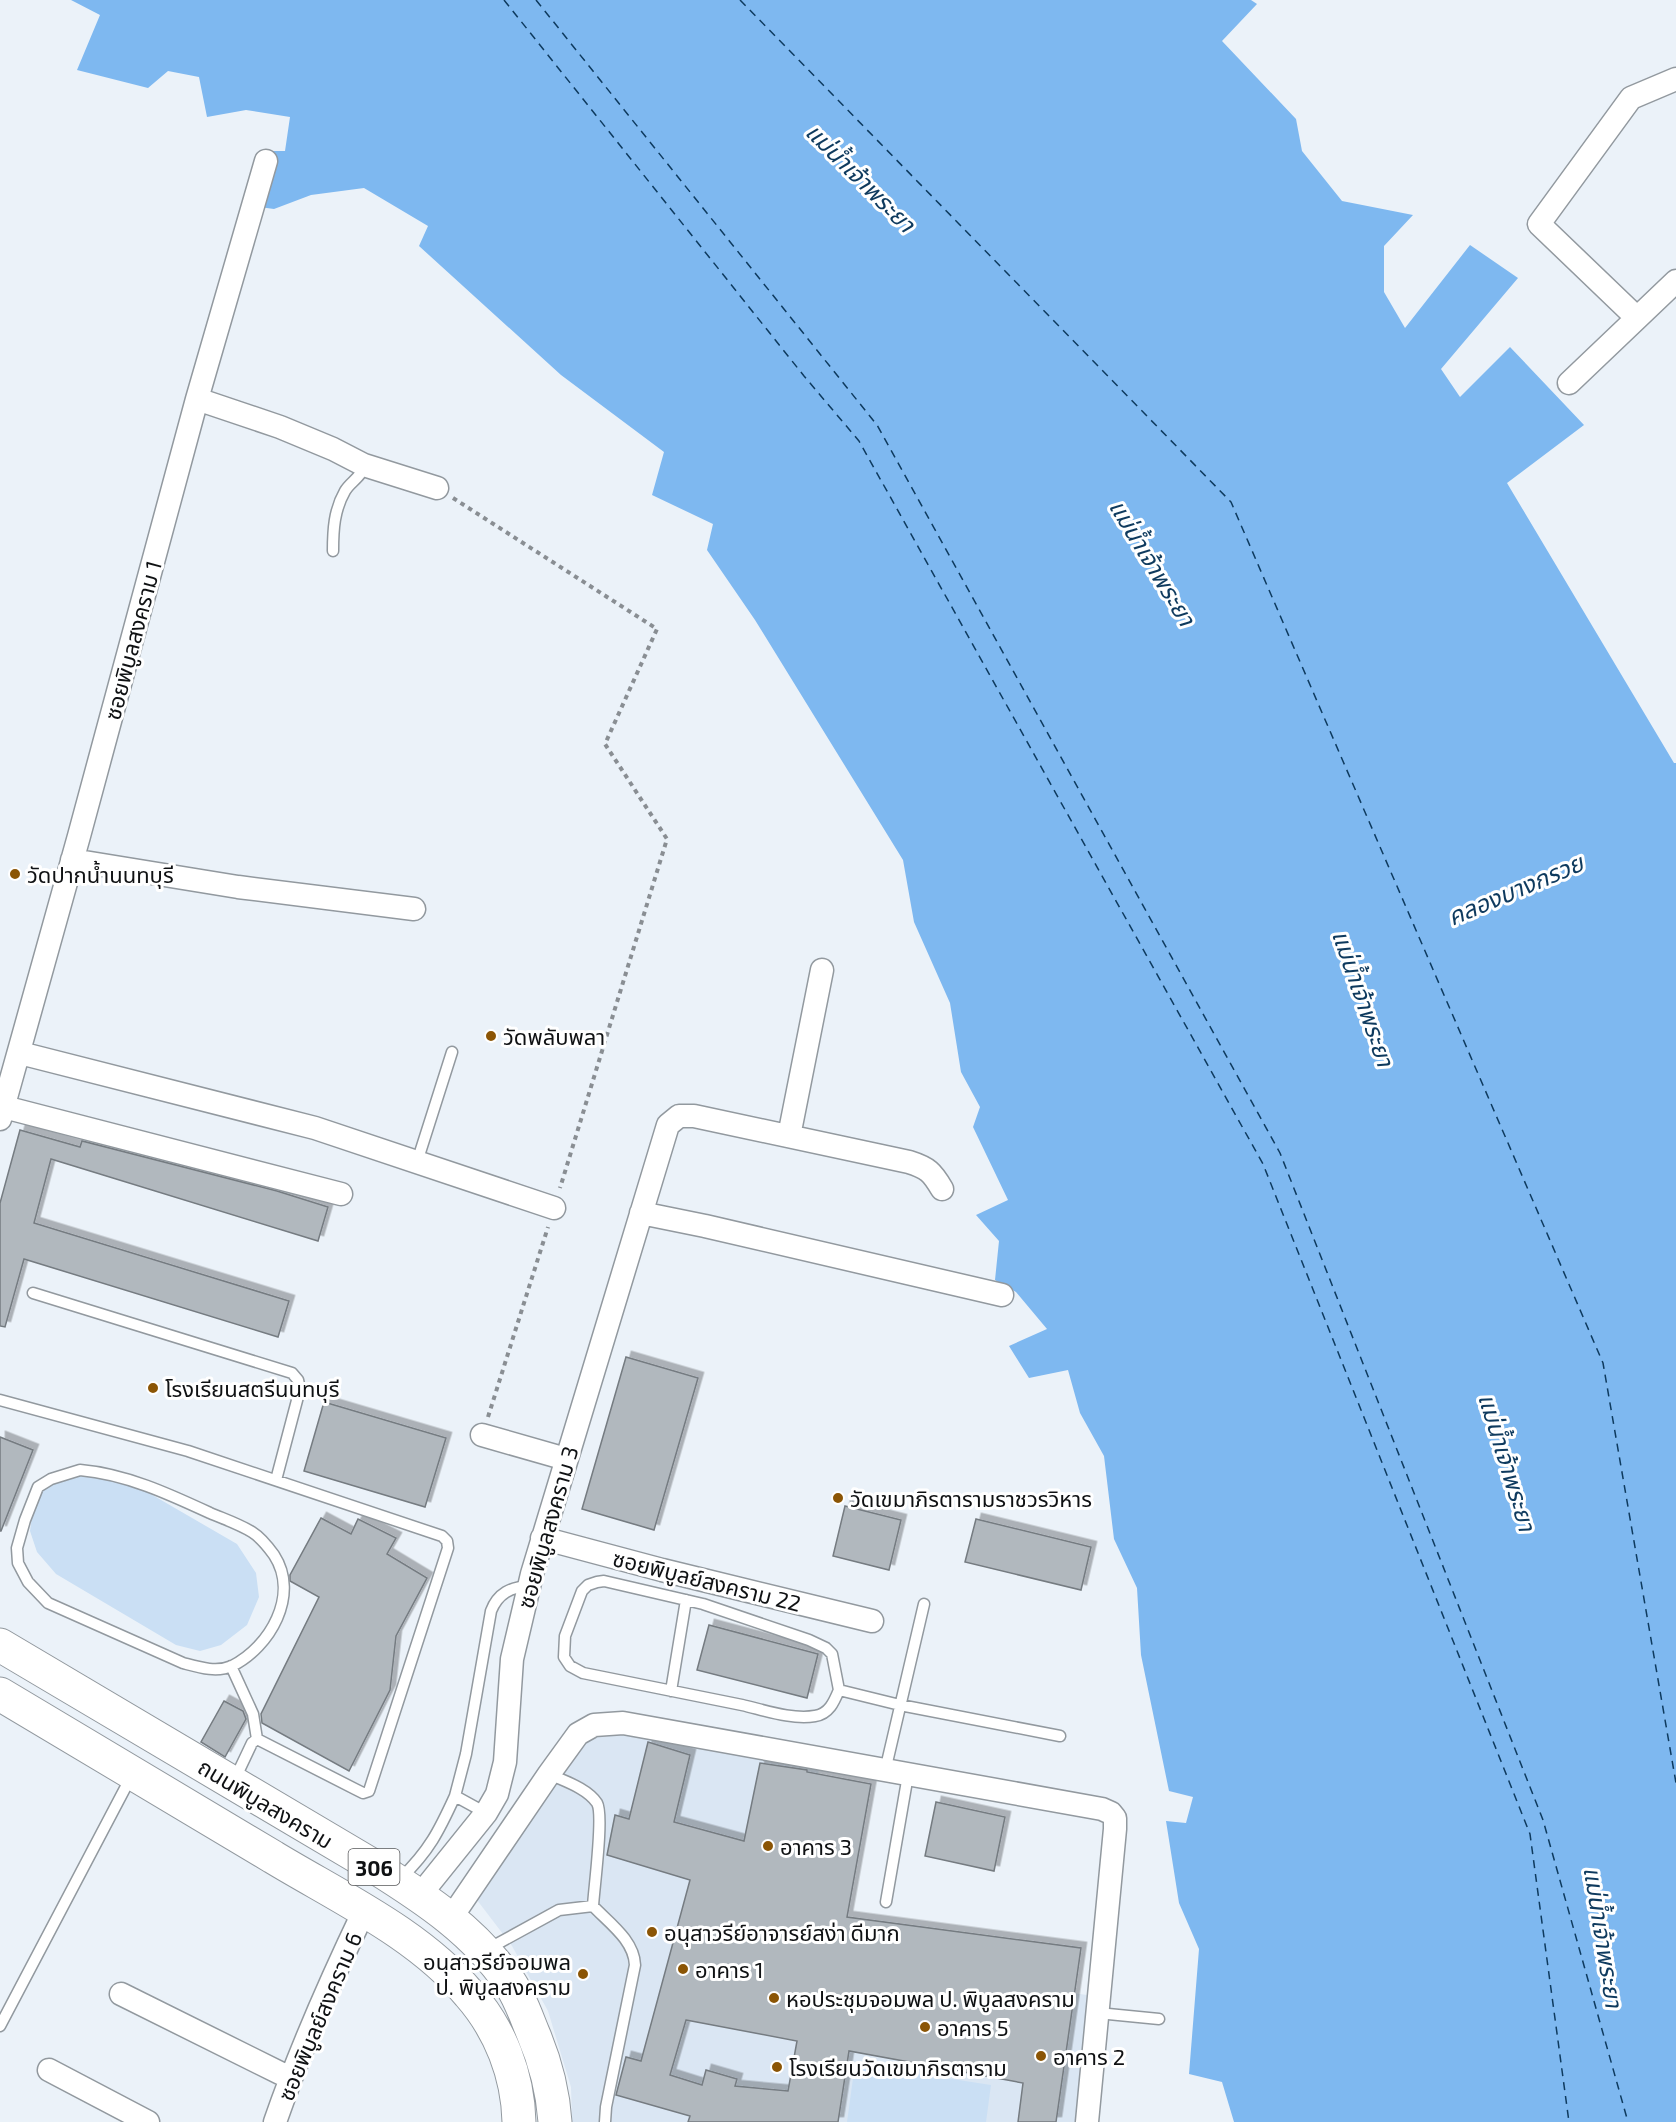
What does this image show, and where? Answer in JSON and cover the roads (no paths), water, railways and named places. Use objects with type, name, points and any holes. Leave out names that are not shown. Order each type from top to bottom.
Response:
[{"type":"main road","name":"ถนนพิบูลสงคราม","points":[[0,1645],[409,1888],[451,1918],[485,1951],[511,1985],[532,2029],[547,2074],[555,2122]]},
{"type":"main road","name":"ถนนพิบูลสงคราม","points":[[0,1694],[364,1911],[425,1950],[469,1993],[486,2015],[501,2042],[513,2076],[519,2108],[519,2122]]},
{"type":"street","points":[[1638,318],[1539,224],[1631,99],[1676,80]]},
{"type":"street","name":"ซอยพิบูลสงคราม 1","points":[[2,1113],[196,399],[266,161]]},
{"type":"street","points":[[1569,383],[1676,281]]},
{"type":"street","points":[[196,399],[280,427],[333,449],[364,465],[437,488]]},
{"type":"street","points":[[72,860],[238,887],[414,909]]},
{"type":"street","points":[[822,970],[789,1136],[926,1167],[942,1189]]},
{"type":"street","points":[[20,1053],[315,1128],[554,1208]]},
{"type":"street","points":[[2,1113],[341,1194]]},
{"type":"street","name":"ซอยพิบูลสงคราม 3","points":[[409,1888],[486,1813],[500,1785],[505,1762],[512,1659],[542,1538],[668,1125],[679,1116],[694,1116],[789,1136]]},
{"type":"street","points":[[641,1213],[1002,1294]]},
{"type":"street","points":[[482,1435],[566,1460]]},
{"type":"street","name":"ซอยพิบูลย์สงคราม 22","points":[[542,1538],[872,1621]]},
{"type":"street","points":[[451,1918],[544,1780],[578,1734],[594,1725],[623,1723],[1102,1809],[1111,1813],[1115,1818],[1087,2122]]},
{"type":"street","points":[[500,1785],[544,1780]]},
{"type":"street","name":"ซอยพิบูลย์สงคราม 6","points":[[275,2122],[290,2078],[364,1911]]},
{"type":"street","points":[[121,1994],[290,2078]]},
{"type":"street","points":[[49,2070],[148,2122]]},
{"type":"lane","points":[[333,551],[337,507],[346,489],[363,471],[364,465]]},
{"type":"lane","points":[[417,1162],[452,1052]]},
{"type":"lane","points":[[33,1293],[292,1373],[298,1380],[300,1389],[276,1480]]},
{"type":"lane","points":[[0,1400],[188,1450],[442,1536],[448,1544],[369,1791],[363,1792],[355,1789],[257,1739]]},
{"type":"lane","points":[[80,1470],[113,1475],[167,1493],[254,1533],[273,1554],[281,1568],[285,1584],[283,1598],[275,1623],[267,1637],[255,1649],[231,1666],[205,1669],[183,1663],[48,1603],[37,1593],[18,1563],[17,1548],[38,1487],[51,1479],[80,1470]]},
{"type":"lane","points":[[597,1581],[620,1584],[686,1600],[809,1640],[826,1648],[834,1661],[839,1690],[831,1707],[824,1713],[814,1716],[790,1715],[583,1673],[570,1666],[564,1657],[565,1636],[582,1592],[597,1581]]},
{"type":"lane","points":[[409,1888],[416,1864],[435,1839],[455,1796],[466,1754],[491,1611],[495,1600],[502,1593],[518,1587],[530,1586]]},
{"type":"lane","points":[[671,1691],[686,1600]]},
{"type":"lane","points":[[885,1771],[924,1604]]},
{"type":"lane","points":[[231,1666],[253,1714],[257,1739]]},
{"type":"lane","points":[[839,1690],[900,1705],[1060,1736]]},
{"type":"lane","points":[[233,1783],[252,1743],[257,1739]]},
{"type":"lane","points":[[0,2026],[133,1774]]},
{"type":"lane","points":[[886,1902],[908,1775]]},
{"type":"lane","points":[[544,1780],[590,1795],[598,1804],[599,1824],[593,1906],[630,1945],[635,1954],[635,1965],[606,2107],[605,2122]]},
{"type":"lane","points":[[455,1796],[486,1813]]},
{"type":"lane","points":[[485,1951],[559,1910],[593,1906]]},
{"type":"lane","points":[[1098,2013],[1159,2019]]},
{"type":"water","points":[[71,0],[1251,0],[1257,4],[1222,41],[1296,119],[1302,151],[1342,201],[1413,215],[1384,246],[1384,292],[1405,328],[1470,245],[1518,278],[1441,369],[1460,397],[1510,347],[1584,425],[1507,483],[1676,763],[1676,2122],[1234,2122],[1222,2082],[1189,2074],[1199,1949],[1179,1903],[1166,1821],[1186,1823],[1193,1797],[1169,1791],[1141,1655],[1137,1588],[1114,1539],[1104,1456],[1080,1413],[1068,1370],[1029,1378],[1009,1346],[1047,1329],[1016,1292],[995,1280],[999,1241],[976,1215],[1008,1200],[973,1127],[980,1107],[961,1072],[950,1003],[914,922],[903,860],[755,620],[707,550],[713,524],[652,495],[664,452],[561,375],[419,246],[428,226],[364,188],[311,195],[274,209],[252,206],[264,151],[285,151],[290,117],[246,110],[207,117],[199,77],[168,71],[148,88],[77,70],[100,15]]},
{"type":"place","name":"วัดปากน้ำนนทบุรี","points":[[15,874]]},
{"type":"place","name":"วัดพลับพลา","points":[[491,1036]]},
{"type":"place","name":"โรงเรียนสตรีนนทบุรี","points":[[153,1388]]},
{"type":"place","name":"วัดเขมาภิรตารามราชวรวิหาร","points":[[838,1498]]},
{"type":"place","name":"อาคาร 3","points":[[768,1846]]},
{"type":"place","name":"อนุสาวรีย์อาจารย์สง่า ดีมาก","points":[[652,1932]]},
{"type":"place","name":"อาคาร 1","points":[[683,1969]]},
{"type":"place","name":"อนุสาวรีย์จอมพล ป. พิบูลสงคราม","points":[[583,1974]]},
{"type":"place","name":"หอประชุมจอมพล ป. พิบูลสงคราม","points":[[774,1998]]},
{"type":"place","name":"อาคาร 5","points":[[925,2027]]},
{"type":"place","name":"อาคาร 2","points":[[1041,2056]]},
{"type":"place","name":"โรงเรียนวัดเขมาภิรตาราม","points":[[777,2067]]},
{"type":"water label","name":"แม่น้ำเจ้าพระยา","points":[[861,177]]},
{"type":"water label","name":"แม่น้ำเจ้าพระยา","points":[[1153,562]]},
{"type":"water label","name":"คลองบางกรวย","points":[[1515,889]]},
{"type":"water label","name":"แม่น้ำเจ้าพระยา","points":[[1364,998]]},
{"type":"water label","name":"แม่น้ำเจ้าพระยา","points":[[1508,1462]]},
{"type":"water label","name":"แม่น้ำเจ้าพระยา","points":[[1604,1937]]}]
